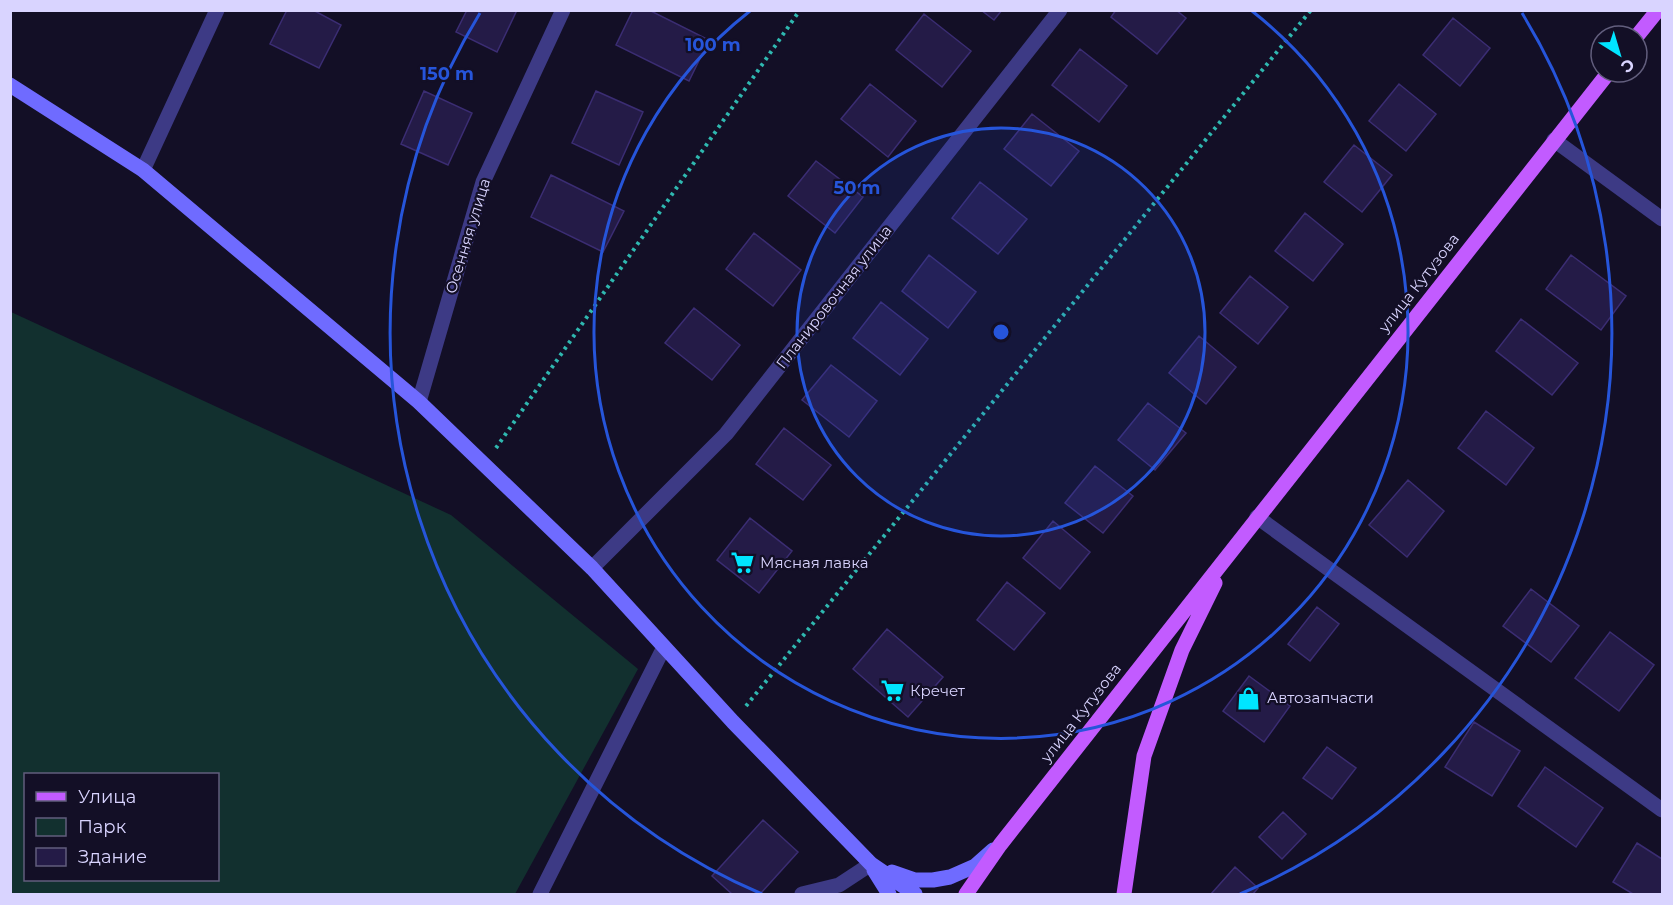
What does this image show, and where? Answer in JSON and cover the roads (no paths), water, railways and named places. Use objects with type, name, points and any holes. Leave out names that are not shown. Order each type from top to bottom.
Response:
[{"type":"main road","points":[[1647,24],[1658,10]]},
{"type":"main road","name":"улица Кутузова","points":[[966,894],[1000,844],[1599,84]]},
{"type":"main road","name":"улица Кутузова","points":[[1124,894],[1144,756],[1182,650],[1228,556]]},
{"type":"street","points":[[143,171],[217,10]]},
{"type":"street","name":"Осенняя улица","points":[[419,402],[483,182],[563,10]]},
{"type":"street","name":"Планировочная улица","points":[[592,568],[726,434],[1060,10]]},
{"type":"street","points":[[10,85],[143,171],[419,402],[592,568],[734,722],[871,864],[915,894]]},
{"type":"street","points":[[1554,140],[1662,219]]},
{"type":"street","points":[[1257,517],[1662,810]]},
{"type":"street","points":[[540,894],[664,647]]},
{"type":"street","points":[[871,864],[915,880],[933,880],[950,877],[975,866],[1000,844]]},
{"type":"street","points":[[802,894],[839,885],[871,864]]},
{"type":"street","points":[[871,864],[889,894]]},
{"type":"place","name":"Мясная лавка","points":[[742,563]]},
{"type":"place","name":"Кречет","points":[[892,691]]},
{"type":"place","name":"Автозапчасти","points":[[1249,698]]}]
